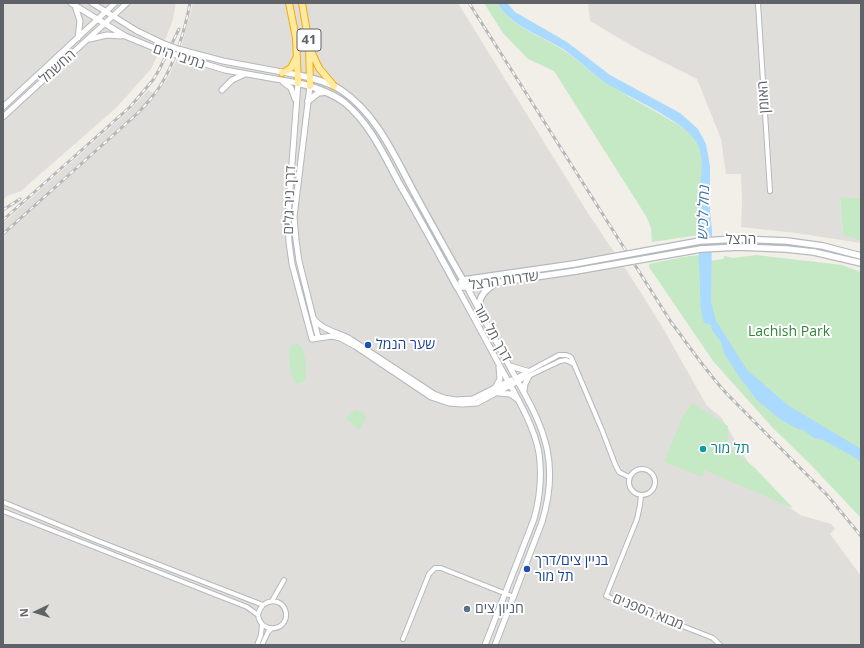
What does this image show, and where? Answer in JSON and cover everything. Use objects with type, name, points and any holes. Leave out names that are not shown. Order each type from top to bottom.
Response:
[{"type":"highway","name":"41","points":[[290,3],[295,27],[298,83]]},
{"type":"highway","name":"41","points":[[302,3],[309,44],[310,86]]},
{"type":"highway","points":[[309,44],[319,68],[334,86]]},
{"type":"highway","points":[[282,73],[291,68],[295,62],[297,50]]},
{"type":"main road","name":"דרך תל מור","points":[[298,75],[334,86],[359,104],[375,123],[467,288]]},
{"type":"main road","name":"דרך תל מור","points":[[298,83],[326,92],[345,103],[364,121],[457,287]]},
{"type":"main road","points":[[308,101],[318,93],[326,92]]},
{"type":"main road","name":"הרצל","points":[[574,264],[700,241],[739,239],[787,241],[823,246],[861,256]]},
{"type":"main road","name":"הרצל","points":[[576,271],[701,249],[740,246],[814,252],[861,263]]},
{"type":"main road","name":"שדרות הרצל","points":[[457,287],[463,280],[574,264]]},
{"type":"main road","name":"שדרות הרצל","points":[[457,287],[467,288],[576,271]]},
{"type":"main road","points":[[480,312],[480,299],[485,292],[496,283]]},
{"type":"street","name":"נתיבי הים","points":[[92,3],[137,31],[178,49],[223,61],[298,75]]},
{"type":"street","name":"החשמל","points":[[3,107],[115,3]]},
{"type":"street","name":"החשמל","points":[[3,116],[127,3]]},
{"type":"street","name":"האומן","points":[[758,3],[770,191]]},
{"type":"street","name":"נתיבי הים","points":[[73,4],[125,36],[176,56],[210,67],[298,83]]},
{"type":"street","points":[[73,4],[80,21],[78,38]]},
{"type":"street","points":[[87,40],[107,35],[125,36]]},
{"type":"street","points":[[222,90],[232,80],[246,74]]},
{"type":"street","points":[[276,79],[285,83],[291,88],[296,102]]},
{"type":"street","name":"דרך ניר גלים","points":[[298,83],[288,217],[292,264],[311,336],[318,335],[299,261],[294,217],[310,86]]},
{"type":"street","name":"דרך תל מור","points":[[457,287],[518,400],[529,424],[538,452],[540,487],[534,519],[485,645]]},
{"type":"street","name":"דרך תל מור","points":[[467,288],[524,392],[540,426],[547,450],[547,504],[542,522],[495,645]]},
{"type":"street","points":[[314,318],[322,327],[350,339],[438,396],[456,400],[468,400],[495,391],[510,394],[518,400]]},
{"type":"street","points":[[318,335],[333,331]]},
{"type":"street","points":[[318,335],[340,338],[355,346],[431,397],[443,402],[454,404],[470,404],[477,402],[528,373],[560,360],[566,360],[575,364],[614,464],[619,472],[629,477]]},
{"type":"street","points":[[495,391],[500,378],[499,364]]},
{"type":"street","points":[[510,366],[528,373]]},
{"type":"street","points":[[524,392],[528,373]]},
{"type":"street","points":[[639,469],[647,470],[653,474],[655,480],[654,488],[649,493],[641,495],[633,492],[629,486],[629,477],[632,473],[639,469]]},
{"type":"street","name":"מבוא הספנים","points":[[641,495],[637,519],[606,596],[713,638],[720,645]]},
{"type":"street","points":[[3,502],[98,541],[263,605]]},
{"type":"street","points":[[3,512],[247,607],[258,615],[262,624],[261,635],[256,645]]},
{"type":"street","points":[[403,639],[430,574],[435,568],[441,568],[514,597]]},
{"type":"street","points":[[272,601],[284,580]]},
{"type":"street","points":[[258,615],[260,608],[272,601],[279,603],[285,609],[286,617],[283,624],[271,629],[262,645]]},
{"type":"street","points":[[262,624],[271,629]]},
{"type":"shaded area","points":[[3,3],[176,3],[173,19],[167,35],[151,69],[116,108],[21,191],[7,196],[3,200]]},
{"type":"shaded area","points":[[193,3],[458,3],[586,210],[640,291],[707,406],[721,417],[749,464],[769,492],[800,515],[831,524],[835,529],[830,534],[861,576],[861,645],[3,645],[3,223],[130,110],[148,90],[156,95],[169,76],[180,52]]},
{"type":"shaded area","points":[[588,3],[861,3],[861,198],[840,197],[843,235],[861,241],[861,243],[796,233],[741,227],[741,174],[726,174],[721,139],[697,79],[639,50],[590,21]]},
{"type":"green space","points":[[484,3],[497,3],[503,12],[518,25],[563,50],[601,79],[691,133],[699,147],[702,160],[699,201],[699,235],[652,242],[651,228],[646,216],[554,71],[528,59],[503,33]]},
{"type":"green space","points":[[840,197],[861,198],[861,241],[843,235]]},
{"type":"green space","name":"Lachish Park","points":[[699,255],[699,262],[724,259],[724,256],[733,258],[756,255],[842,265],[861,272],[861,518],[810,464],[772,427],[713,361],[649,267],[649,264]]},
{"type":"green space","points":[[295,343],[302,348],[306,365],[305,381],[299,384],[295,383],[291,375],[289,355],[290,346]]},
{"type":"green space","points":[[692,403],[728,426],[728,446],[755,468],[793,508],[704,470],[702,477],[664,462],[681,420]]},
{"type":"green space","points":[[356,410],[364,413],[366,418],[361,428],[358,429],[346,418]]},
{"type":"water","name":"נחל לכיש","points":[[497,3],[507,3],[515,12],[567,42],[610,75],[680,113],[698,129],[706,144],[710,166],[710,211],[712,230],[711,301],[716,321],[747,370],[789,406],[861,449],[861,463],[856,458],[823,440],[814,438],[803,430],[781,420],[757,400],[724,353],[721,342],[712,330],[711,325],[704,323],[700,304],[699,250],[702,163],[698,145],[693,137],[683,128],[657,111],[606,83],[563,49],[518,24],[503,11]]},
{"type":"railway","points":[[3,234],[139,112],[154,95],[167,74],[176,54],[183,34],[190,3]]},
{"type":"railway","points":[[469,3],[671,322],[721,387],[827,495],[861,536]]},
{"type":"railway","points":[[3,220],[130,107],[153,80],[179,29]]},
{"type":"railway","points":[[3,210],[20,199]]},
{"type":"place","name":"שער הנמל","points":[[368,345]]},
{"type":"place","name":"תל מור","points":[[703,449]]},
{"type":"place","name":"בניין צים/דרך תל מור","points":[[527,569]]},
{"type":"place","name":"חניון צים","points":[[467,609]]}]
